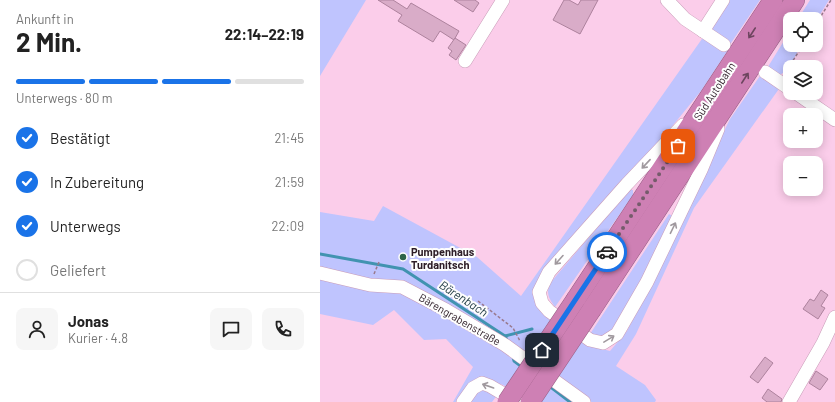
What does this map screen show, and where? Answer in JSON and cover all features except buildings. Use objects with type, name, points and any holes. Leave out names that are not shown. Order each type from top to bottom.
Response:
[{"type":"highway","name":"Süd Autobahn","points":[[507,402],[773,0]]},
{"type":"highway","name":"Süd Autobahn","points":[[530,402],[728,104],[795,0]]},
{"type":"street","points":[[465,61],[504,0]]},
{"type":"street","points":[[667,0],[685,20],[724,44]]},
{"type":"street","points":[[703,31],[723,0]]},
{"type":"street","points":[[765,72],[783,84]]},
{"type":"street","points":[[711,95],[627,184],[549,272],[539,292],[542,303],[549,311],[590,340],[604,343],[617,334],[647,282],[701,170],[728,104]]},
{"type":"street","points":[[806,100],[835,120]]},
{"type":"street","name":"Bärengrabenstraße","points":[[320,273],[370,285],[402,287],[446,310],[510,348],[584,402]]},
{"type":"street","points":[[788,402],[823,343],[835,317]]},
{"type":"street","points":[[463,402],[473,388],[482,383],[517,402]]},
{"type":"path","points":[[823,13],[831,0]]},
{"type":"path","points":[[375,268],[379,262]]},
{"type":"path","points":[[478,301],[513,328],[518,337]]},
{"type":"shaded area","points":[[320,0],[366,0],[320,76]]},
{"type":"shaded area","points":[[727,0],[760,0],[729,46],[709,27]]},
{"type":"shaded area","points":[[810,0],[829,0],[822,12],[802,12]]},
{"type":"shaded area","points":[[704,36],[728,50],[701,91],[535,294],[587,345],[610,351],[627,331],[730,119],[762,73],[781,86],[694,208],[636,334],[616,366],[645,385],[656,400],[655,402],[536,402],[503,385],[486,379],[458,402],[453,402],[473,367],[446,339],[424,340],[394,310],[373,325],[320,314],[320,212],[374,221],[383,206],[477,257],[521,296]]},
{"type":"shaded area","points":[[783,42],[783,52],[797,52],[793,60],[783,60],[783,73],[780,75],[766,70]]},
{"type":"shaded area","points":[[629,190],[633,190],[633,195],[555,307],[548,295],[548,289],[551,282]]},
{"type":"shaded area","points":[[669,214],[674,217],[618,327],[603,337],[590,334]]},
{"type":"shaded area","points":[[481,389],[498,394],[492,402],[468,402]]},
{"type":"waterway","name":"Bärenbach","points":[[320,254],[403,269],[505,336],[507,340]]},
{"type":"waterway","points":[[505,336],[532,329]]},
{"type":"waterway","name":"Bärenbach","points":[[513,357],[514,361],[522,367]]},
{"type":"waterway","name":"Bärenbach","points":[[548,385],[570,402]]},
{"type":"way so far","points":[[607,252],[678,146]]},
{"type":"place","name":"Pumpenhaus Turdanitsch","points":[[403,257]]},
{"type":"route","points":[[542,350],[607,252]]}]
